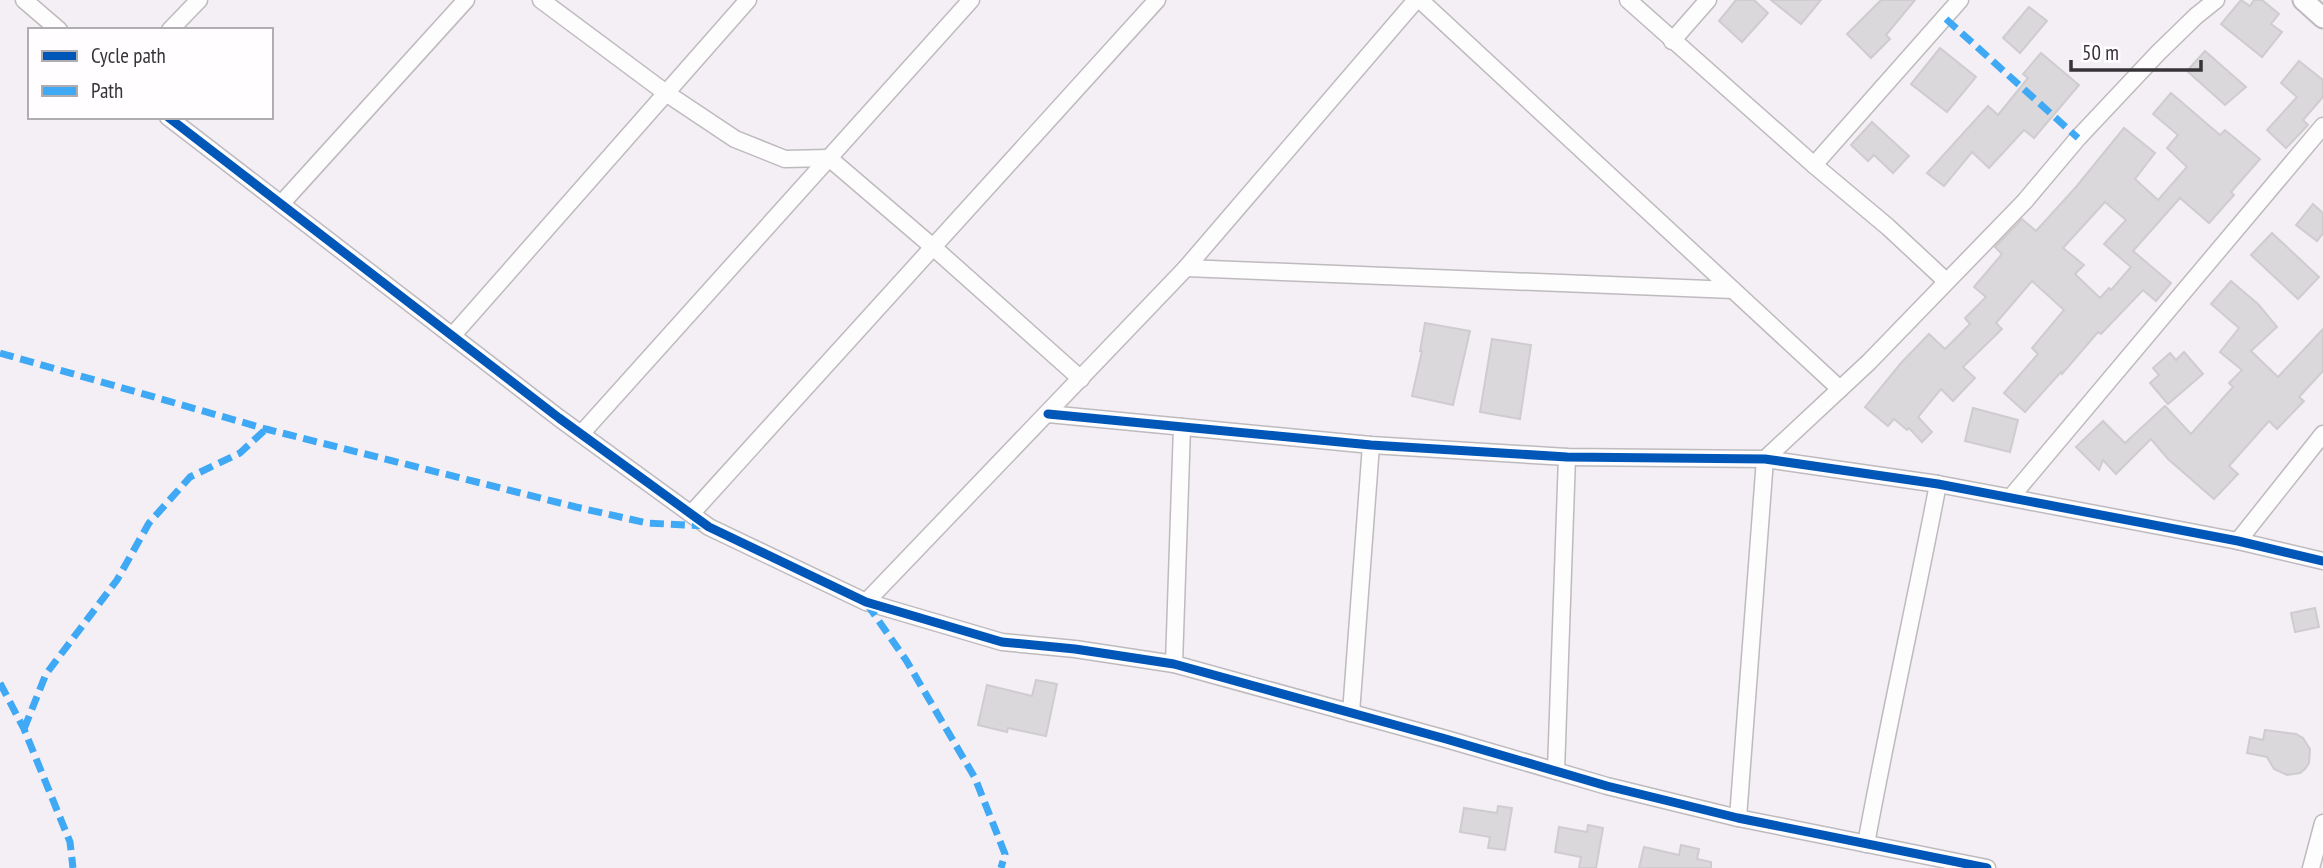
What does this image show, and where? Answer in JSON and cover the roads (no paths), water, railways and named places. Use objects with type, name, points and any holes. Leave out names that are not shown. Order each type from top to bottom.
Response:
[{"type":"street","points":[[24,0],[57,28]]},
{"type":"street","points":[[172,28],[199,0]]},
{"type":"street","points":[[281,204],[466,0]]},
{"type":"street","points":[[541,0],[666,93],[735,139],[785,159],[829,158],[1081,379]]},
{"type":"street","points":[[453,335],[747,0]]},
{"type":"street","points":[[581,434],[971,0]]},
{"type":"street","points":[[691,514],[1157,0]]},
{"type":"street","points":[[866,602],[1186,268],[1418,0],[1840,389]]},
{"type":"street","points":[[1628,0],[1946,281]]},
{"type":"street","points":[[1672,41],[1708,0]]},
{"type":"street","points":[[1814,165],[1960,0]]},
{"type":"street","points":[[1738,818],[1765,459],[1869,362],[2025,201],[2078,138],[2158,53],[2196,16],[2217,0]]},
{"type":"street","points":[[2303,0],[2323,18]]},
{"type":"street","points":[[171,119],[581,434],[709,527],[866,602],[1002,642],[1075,649],[1174,664],[1607,786],[1738,818],[1987,868]]},
{"type":"street","points":[[2011,497],[2323,126]]},
{"type":"street","points":[[1186,268],[1733,290]]},
{"type":"street","points":[[1048,414],[1371,445],[1567,457],[1765,459],[2011,497],[2238,541],[2323,561]]},
{"type":"street","points":[[1174,664],[1182,426]]},
{"type":"street","points":[[2238,541],[2323,433]]},
{"type":"street","points":[[1350,713],[1371,445]]},
{"type":"street","points":[[1556,771],[1567,457]]},
{"type":"street","points":[[1866,844],[1887,728],[1938,484]]},
{"type":"street","points":[[2311,868],[2323,823]]}]
